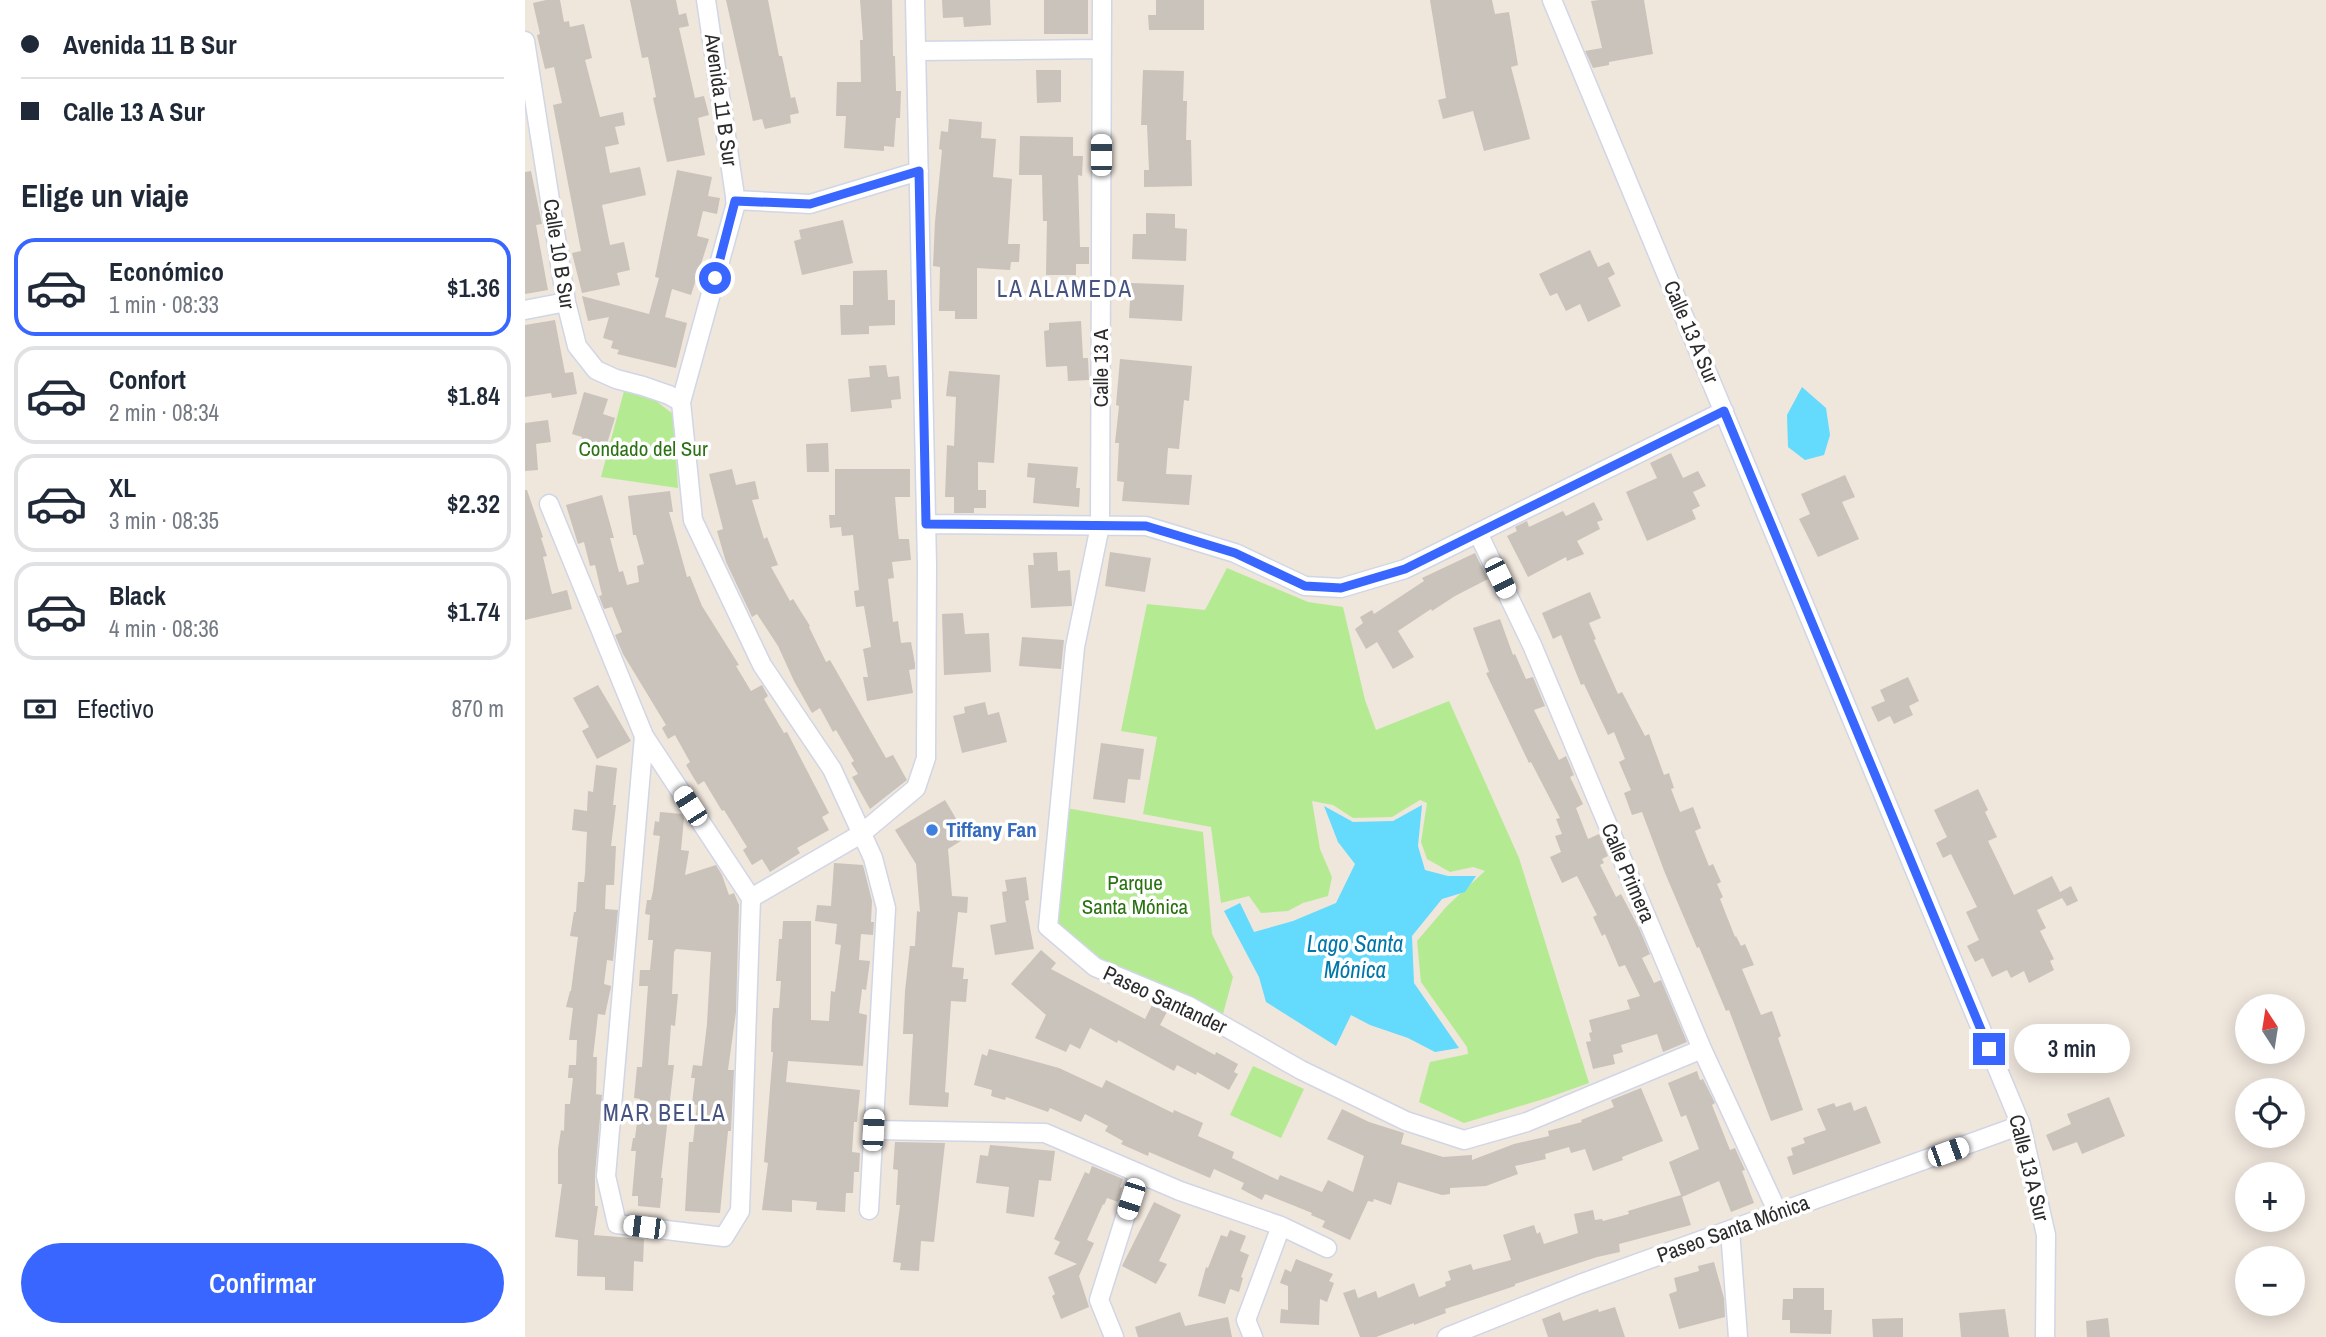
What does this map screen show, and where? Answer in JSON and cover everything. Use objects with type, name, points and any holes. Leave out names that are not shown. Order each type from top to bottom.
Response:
[{"type":"street","name":"Avenida 11 B Sur","points":[[681,402],[735,201],[706,0]]},
{"type":"street","points":[[751,898],[861,834],[916,788],[926,758],[926,524],[915,0]]},
{"type":"street","name":"Calle 13 A","points":[[1100,526],[1102,0]]},
{"type":"street","name":"Calle 13 A Sur","points":[[1552,0],[2021,1125],[2046,1234],[2045,1337]]},
{"type":"street","name":"Calle 10 B Sur","points":[[525,41],[566,302],[577,346],[596,370],[669,395],[681,402]]},
{"type":"street","points":[[916,51],[1102,49]]},
{"type":"street","points":[[735,201],[810,204],[919,171]]},
{"type":"street","points":[[525,310],[566,302]]},
{"type":"street","points":[[681,402],[693,520],[762,665],[831,769],[873,858],[886,908],[869,1210]]},
{"type":"street","points":[[926,524],[1146,526],[1235,553],[1305,586],[1341,588],[1405,569],[1724,411]]},
{"type":"street","points":[[549,504],[644,736],[751,898],[740,1211],[724,1237],[617,1224],[606,1176],[644,736]]},
{"type":"street","name":"Paseo Santander","points":[[1100,526],[1075,647],[1048,927],[1095,967],[1189,1006],[1301,1070],[1406,1121],[1464,1140],[1527,1122],[1702,1049]]},
{"type":"street","name":"Calle Primera","points":[[1478,533],[1532,645],[1702,1049],[1778,1213]]},
{"type":"street","name":"Paseo Santa Mónica","points":[[1447,1337],[1580,1283],[2021,1125]]},
{"type":"street","points":[[873,1130],[1045,1133],[1180,1191],[1281,1226],[1327,1248]]},
{"type":"street","points":[[1114,1337],[1099,1300],[1139,1173]]},
{"type":"street","points":[[1253,1337],[1246,1320],[1281,1226]]},
{"type":"street","points":[[1730,1230],[1738,1337]]},
{"type":"green space","name":"Condado del Sur","points":[[624,391],[656,401],[673,414],[678,488],[601,477]]},
{"type":"green space","points":[[1227,568],[1308,602],[1343,607],[1365,700],[1376,730],[1449,701],[1519,858],[1589,1083],[1464,1123],[1419,1102],[1430,1062],[1468,1054],[1467,1047],[1421,982],[1417,941],[1447,906],[1485,871],[1473,867],[1450,872],[1427,859],[1421,842],[1427,803],[1420,800],[1392,817],[1353,818],[1333,805],[1312,801],[1320,849],[1332,877],[1328,896],[1303,903],[1288,911],[1261,913],[1249,896],[1221,903],[1211,827],[1143,814],[1157,737],[1121,731],[1147,604],[1205,610]]},
{"type":"green space","name":"Parque Santa Mónica","points":[[1066,808],[1203,832],[1212,934],[1233,977],[1223,1014],[1189,997],[1101,962],[1056,921]]},
{"type":"green space","points":[[1253,1066],[1304,1089],[1281,1138],[1230,1115]]},
{"type":"water","points":[[1802,387],[1826,408],[1830,435],[1824,455],[1805,460],[1788,447],[1787,415]]},
{"type":"water","name":"Lago Santa Mónica","points":[[1422,805],[1418,846],[1425,870],[1448,876],[1476,876],[1465,892],[1442,899],[1412,936],[1414,983],[1459,1048],[1435,1052],[1351,1015],[1336,1046],[1266,1002],[1259,977],[1224,911],[1240,903],[1254,932],[1293,921],[1336,903],[1355,864],[1338,842],[1324,806],[1353,822],[1393,821]]},
{"type":"building","points":[[560,0],[564,22],[569,21],[570,27],[584,24],[592,58],[585,60],[600,117],[623,112],[625,125],[615,127],[619,144],[605,147],[610,173],[640,167],[646,195],[602,205],[610,245],[624,242],[630,270],[617,273],[620,285],[582,293],[572,253],[581,251],[553,105],[562,103],[554,67],[545,69],[533,3]]},
{"type":"building","points":[[630,0],[676,0],[679,15],[686,13],[689,26],[679,28],[695,98],[704,96],[709,115],[698,118],[705,155],[667,162],[653,98],[656,97],[648,57],[642,58]]},
{"type":"building","points":[[726,0],[768,0],[779,56],[782,56],[791,98],[795,97],[799,113],[790,115],[791,123],[765,129],[762,119],[753,121]]},
{"type":"building","points":[[860,0],[892,0],[896,91],[901,91],[900,118],[896,118],[894,147],[884,146],[884,151],[844,148],[846,116],[836,116],[837,82],[861,82],[860,40],[863,40]]},
{"type":"building","points":[[942,0],[990,0],[991,25],[964,27],[963,17],[943,18]]},
{"type":"building","points":[[1044,0],[1088,0],[1088,34],[1044,34]]},
{"type":"building","points":[[1156,0],[1204,0],[1204,30],[1149,30],[1148,15],[1156,15]]},
{"type":"building","points":[[1430,0],[1492,0],[1495,14],[1509,12],[1518,65],[1511,67],[1530,139],[1484,151],[1473,111],[1443,119],[1438,100],[1446,98]]},
{"type":"building","points":[[1644,0],[1653,54],[1609,62],[1609,65],[1593,68],[1585,51],[1602,48],[1591,1]]},
{"type":"building","points":[[1036,70],[1061,70],[1061,102],[1037,103]]},
{"type":"building","points":[[1143,70],[1184,71],[1183,101],[1187,101],[1186,140],[1191,140],[1192,186],[1144,187],[1144,170],[1149,170],[1147,125],[1141,125]]},
{"type":"building","points":[[949,119],[982,122],[981,138],[996,139],[993,177],[1012,179],[1008,244],[1020,244],[1019,262],[1011,262],[1010,270],[977,268],[977,319],[955,319],[955,311],[939,311],[940,267],[933,266],[935,222],[942,150],[939,149],[941,131],[948,132]]},
{"type":"building","points":[[1020,136],[1073,137],[1073,156],[1083,156],[1082,176],[1078,175],[1080,247],[1089,247],[1089,264],[1076,264],[1076,275],[1046,275],[1047,221],[1043,221],[1042,175],[1019,175]]},
{"type":"building","points":[[677,170],[712,177],[708,196],[720,198],[717,214],[703,211],[697,236],[709,239],[691,295],[672,289],[665,317],[687,323],[676,368],[617,354],[619,350],[611,348],[613,341],[603,338],[609,317],[588,321],[582,296],[649,314],[659,278],[655,277]]},
{"type":"building","points":[[531,171],[542,224],[536,225],[548,290],[525,294],[525,172]]},
{"type":"building","points":[[1146,213],[1175,214],[1175,228],[1187,229],[1186,261],[1132,259],[1133,234],[1146,234]]},
{"type":"building","points":[[843,220],[853,263],[802,275],[794,241],[801,239],[799,230]]},
{"type":"building","points":[[1590,250],[1598,267],[1609,262],[1615,274],[1608,278],[1621,306],[1588,322],[1580,304],[1566,311],[1557,293],[1550,296],[1539,274]]},
{"type":"building","points":[[887,270],[888,300],[895,300],[895,325],[869,326],[869,334],[841,335],[840,305],[853,305],[853,271]]},
{"type":"building","points":[[1131,283],[1184,285],[1182,321],[1129,318]]},
{"type":"building","points":[[555,320],[565,373],[573,372],[577,394],[552,398],[551,393],[525,397],[525,325]]},
{"type":"building","points":[[1081,321],[1083,358],[1088,358],[1089,380],[1068,381],[1067,366],[1046,367],[1044,331],[1049,330],[1049,323]]},
{"type":"building","points":[[1120,359],[1192,366],[1189,401],[1184,400],[1179,449],[1168,448],[1166,474],[1192,475],[1189,505],[1122,501],[1124,482],[1117,481],[1119,443],[1115,443]]},
{"type":"building","points":[[886,365],[888,377],[899,376],[901,399],[891,400],[892,408],[851,412],[848,379],[870,377],[869,366]]},
{"type":"building","points":[[949,371],[1000,375],[994,463],[978,462],[978,490],[986,490],[986,508],[974,508],[974,513],[954,513],[954,497],[945,497],[947,445],[954,446],[956,397],[946,396]]},
{"type":"building","points":[[584,392],[608,399],[603,414],[615,418],[605,450],[581,443],[582,437],[572,434]]},
{"type":"building","points":[[548,420],[551,442],[536,444],[538,470],[525,471],[525,423]]},
{"type":"building","points":[[828,443],[829,472],[807,472],[806,444]]},
{"type":"building","points":[[1671,453],[1683,478],[1698,471],[1706,486],[1693,492],[1700,506],[1692,510],[1696,519],[1647,541],[1626,492],[1657,478],[1650,463]]},
{"type":"building","points":[[1028,463],[1078,467],[1076,488],[1080,488],[1079,507],[1033,503],[1035,478],[1027,477]]},
{"type":"building","points":[[732,469],[736,485],[755,481],[759,499],[752,500],[764,539],[767,537],[778,565],[771,567],[790,601],[793,599],[810,626],[826,662],[830,660],[886,758],[893,755],[907,780],[870,809],[852,777],[858,774],[851,763],[854,761],[836,730],[833,732],[820,708],[812,713],[778,646],[757,614],[752,617],[726,562],[717,531],[723,529],[709,474]]},
{"type":"building","points":[[835,469],[910,469],[910,497],[895,497],[899,539],[909,539],[911,560],[892,562],[894,578],[888,579],[893,622],[898,621],[901,643],[911,642],[915,664],[915,669],[909,670],[913,693],[867,701],[863,677],[868,677],[863,649],[871,647],[864,606],[856,607],[854,591],[859,590],[853,535],[842,536],[841,527],[830,528],[829,515],[835,515]]},
{"type":"building","points":[[1845,475],[1855,497],[1842,502],[1859,539],[1818,557],[1799,519],[1810,514],[1801,494]]},
{"type":"building","points":[[525,490],[543,537],[541,538],[547,556],[543,557],[552,594],[567,590],[572,609],[525,620]]},
{"type":"building","points":[[670,491],[673,512],[669,512],[687,577],[690,576],[702,606],[739,665],[736,666],[751,691],[762,685],[768,696],[764,699],[784,733],[787,732],[829,813],[822,817],[829,830],[797,848],[800,853],[770,872],[762,859],[752,865],[743,850],[747,847],[724,810],[722,811],[704,781],[698,785],[686,765],[690,762],[675,735],[668,739],[662,728],[666,725],[623,654],[615,635],[622,632],[612,607],[604,609],[599,596],[602,595],[595,565],[590,566],[584,542],[578,544],[566,505],[602,495],[614,538],[610,538],[619,572],[623,571],[627,585],[639,582],[637,566],[644,564],[636,535],[633,535],[628,496]]},
{"type":"building","points":[[1594,502],[1603,520],[1597,522],[1600,529],[1577,541],[1584,554],[1567,561],[1566,557],[1528,577],[1507,536],[1517,531],[1515,527],[1527,521],[1529,527],[1563,511],[1566,516]]},
{"type":"building","points":[[1057,552],[1058,571],[1070,570],[1072,606],[1031,608],[1028,565],[1034,565],[1033,553]]},
{"type":"building","points":[[1110,552],[1151,558],[1145,592],[1105,586]]},
{"type":"building","points":[[1475,553],[1488,579],[1432,611],[1431,609],[1398,631],[1414,657],[1393,669],[1377,642],[1366,649],[1355,629],[1363,623],[1360,617],[1372,610],[1374,614],[1424,581],[1422,578]]},
{"type":"building","points":[[1590,592],[1601,618],[1589,623],[1596,639],[1594,640],[1618,694],[1622,692],[1645,736],[1649,734],[1664,775],[1669,773],[1674,788],[1671,789],[1680,812],[1693,807],[1701,828],[1695,831],[1709,866],[1713,864],[1721,882],[1717,884],[1723,897],[1720,899],[1735,937],[1741,946],[1745,944],[1754,965],[1742,969],[1761,1015],[1772,1011],[1781,1036],[1778,1038],[1803,1110],[1771,1121],[1729,1010],[1726,1011],[1699,947],[1697,948],[1642,812],[1632,815],[1624,793],[1631,790],[1619,762],[1625,759],[1614,732],[1608,735],[1584,684],[1581,685],[1561,635],[1553,639],[1542,613]]},
{"type":"building","points":[[963,613],[965,634],[989,633],[991,672],[944,675],[942,614]]},
{"type":"building","points":[[1500,619],[1513,655],[1515,654],[1526,679],[1533,677],[1545,706],[1534,710],[1559,760],[1566,756],[1574,775],[1570,777],[1583,804],[1576,808],[1588,839],[1599,834],[1608,856],[1602,859],[1604,863],[1600,865],[1616,897],[1621,894],[1639,928],[1650,954],[1642,958],[1654,983],[1661,980],[1687,1042],[1663,1052],[1657,1034],[1621,1045],[1623,1052],[1613,1055],[1615,1064],[1593,1069],[1586,1042],[1591,1041],[1589,1020],[1630,1009],[1627,1000],[1640,996],[1625,965],[1619,967],[1605,934],[1602,936],[1593,917],[1597,915],[1577,876],[1562,883],[1550,857],[1561,852],[1555,836],[1562,834],[1556,819],[1560,818],[1531,762],[1529,763],[1486,673],[1489,672],[1473,628]]},
{"type":"building","points":[[1022,637],[1064,640],[1061,669],[1019,666]]},
{"type":"building","points":[[1908,677],[1919,701],[1909,706],[1913,715],[1894,724],[1890,716],[1878,722],[1871,707],[1885,701],[1880,690]]},
{"type":"building","points":[[598,685],[631,741],[597,759],[582,731],[589,727],[573,698]]},
{"type":"building","points":[[985,702],[988,715],[999,712],[1007,742],[962,753],[953,716],[965,713],[964,707]]},
{"type":"building","points":[[1101,743],[1144,749],[1140,780],[1128,779],[1125,803],[1093,799]]},
{"type":"building","points":[[596,765],[617,768],[611,846],[616,846],[614,885],[606,885],[605,909],[618,910],[613,961],[607,960],[604,984],[611,987],[605,1015],[598,1014],[593,1057],[597,1057],[596,1094],[602,1095],[595,1175],[595,1206],[598,1206],[594,1235],[644,1239],[643,1262],[634,1261],[633,1291],[605,1290],[605,1277],[577,1276],[578,1240],[555,1237],[562,1184],[558,1184],[558,1149],[561,1130],[564,1131],[565,1104],[570,1104],[573,1078],[568,1078],[569,1065],[576,1065],[577,1040],[569,1040],[573,1008],[566,1007],[571,991],[578,937],[570,936],[576,912],[578,882],[584,882],[587,832],[572,830],[574,809],[587,811],[588,791],[593,792]]},
{"type":"building","points":[[1978,789],[1997,837],[1988,841],[2014,895],[2052,876],[2060,892],[2071,886],[2078,901],[2067,906],[2062,898],[2037,910],[2046,928],[2040,931],[2054,959],[2050,961],[2054,970],[2029,983],[2024,971],[2011,978],[2007,970],[1992,977],[1983,958],[1975,962],[1967,946],[1979,940],[1966,912],[1977,907],[1951,854],[1943,858],[1936,843],[1947,837],[1934,810]]},
{"type":"building","points":[[945,800],[967,837],[948,849],[952,896],[968,897],[967,913],[958,912],[952,967],[964,968],[963,979],[968,979],[966,1002],[951,1001],[945,1092],[949,1093],[948,1107],[909,1105],[913,1034],[903,1034],[905,991],[910,946],[915,946],[917,911],[920,912],[916,864],[895,830]]},
{"type":"building","points":[[660,812],[682,814],[684,818],[681,850],[689,851],[685,875],[716,865],[729,895],[734,893],[739,905],[736,1012],[728,1070],[734,1070],[731,1131],[728,1131],[720,1213],[685,1211],[689,1142],[693,1142],[697,1105],[692,1104],[695,1078],[691,1078],[693,1065],[702,1066],[711,952],[676,949],[674,952],[672,994],[678,994],[675,1026],[671,1025],[668,1065],[674,1065],[660,1208],[638,1206],[638,1196],[632,1196],[636,1151],[631,1151],[640,1099],[634,1098],[637,1067],[642,1067],[648,986],[639,986],[640,970],[650,970],[653,940],[648,940],[650,915],[645,914],[647,900],[651,900],[653,891],[660,836],[653,835],[655,821],[659,822]]},
{"type":"building","points":[[834,863],[863,865],[872,901],[873,935],[861,934],[859,960],[870,961],[859,1013],[867,1015],[863,1066],[788,1061],[786,1082],[860,1090],[852,1152],[860,1153],[859,1172],[854,1172],[853,1193],[846,1193],[845,1212],[816,1210],[817,1202],[792,1200],[792,1212],[762,1210],[768,1163],[764,1162],[773,1052],[773,1008],[779,1008],[781,981],[776,981],[779,939],[782,939],[783,921],[811,921],[811,1020],[829,1021],[831,991],[835,992],[841,945],[835,944],[837,924],[815,921],[817,905],[831,906]]},
{"type":"building","points":[[1026,877],[1029,900],[1025,901],[1034,949],[995,955],[990,925],[1006,922],[1002,892],[1007,891],[1005,880]]},
{"type":"building","points":[[1041,950],[1056,963],[1051,969],[1145,1019],[1152,1005],[1167,1012],[1160,1025],[1215,1055],[1216,1052],[1238,1064],[1234,1072],[1238,1074],[1229,1090],[1197,1072],[1196,1075],[1177,1065],[1174,1071],[1090,1028],[1080,1049],[1070,1044],[1066,1052],[1035,1038],[1046,1015],[1011,984]]},
{"type":"building","points":[[989,1049],[1059,1068],[1102,1088],[1106,1080],[1173,1113],[1174,1110],[1203,1123],[1198,1136],[1234,1152],[1232,1158],[1278,1180],[1280,1175],[1322,1192],[1328,1180],[1353,1192],[1364,1156],[1327,1139],[1342,1109],[1369,1122],[1404,1133],[1401,1144],[1443,1157],[1472,1155],[1472,1160],[1514,1144],[1549,1136],[1548,1131],[1582,1122],[1581,1120],[1614,1107],[1611,1100],[1641,1088],[1663,1141],[1593,1171],[1585,1149],[1571,1153],[1569,1147],[1545,1154],[1546,1159],[1515,1166],[1518,1174],[1486,1186],[1450,1188],[1450,1194],[1442,1195],[1398,1182],[1391,1205],[1374,1199],[1373,1202],[1368,1201],[1350,1240],[1322,1227],[1325,1221],[1311,1215],[1312,1213],[1265,1194],[1262,1200],[1241,1189],[1244,1183],[1214,1169],[1210,1178],[1149,1152],[1148,1156],[1121,1144],[1123,1141],[1105,1131],[1108,1126],[1085,1114],[1081,1122],[1050,1108],[1048,1112],[1006,1097],[1005,1100],[991,1096],[992,1090],[974,1085],[982,1054],[987,1056]]},
{"type":"building","points":[[1697,1071],[1715,1103],[1712,1105],[1730,1150],[1735,1148],[1745,1170],[1742,1171],[1754,1203],[1731,1212],[1719,1181],[1682,1197],[1691,1225],[1619,1244],[1620,1252],[1515,1284],[1445,1309],[1446,1313],[1414,1325],[1376,1337],[1360,1337],[1343,1293],[1355,1289],[1358,1298],[1376,1291],[1378,1298],[1414,1283],[1419,1297],[1446,1286],[1445,1282],[1451,1280],[1448,1271],[1471,1264],[1473,1270],[1511,1260],[1503,1235],[1534,1225],[1544,1244],[1578,1233],[1574,1214],[1593,1210],[1595,1220],[1603,1221],[1681,1195],[1669,1162],[1699,1149],[1686,1115],[1681,1117],[1668,1083]]},
{"type":"building","points":[[2109,1097],[2125,1136],[2082,1154],[2077,1142],[2053,1151],[2046,1135],[2071,1124],[2067,1114]]},
{"type":"building","points":[[1851,1102],[1854,1111],[1866,1106],[1881,1143],[1793,1175],[1787,1157],[1793,1155],[1791,1148],[1805,1143],[1803,1138],[1826,1130],[1817,1109],[1834,1103],[1836,1107]]},
{"type":"building","points":[[895,1142],[945,1143],[934,1242],[921,1241],[919,1271],[900,1270],[901,1263],[893,1262],[900,1205],[896,1205],[898,1170],[893,1169]]},
{"type":"building","points":[[990,1145],[1055,1151],[1051,1181],[1039,1180],[1034,1217],[1006,1213],[1009,1187],[976,1183],[980,1155],[988,1156]]},
{"type":"building","points":[[1092,1166],[1123,1179],[1122,1188],[1118,1202],[1107,1198],[1087,1240],[1094,1243],[1079,1276],[1089,1307],[1061,1319],[1048,1277],[1077,1264],[1054,1254],[1060,1242],[1054,1239],[1085,1172],[1089,1174]]},
{"type":"building","points":[[1154,1202],[1181,1215],[1159,1261],[1167,1264],[1156,1284],[1122,1266]]},
{"type":"building","points":[[1230,1230],[1246,1236],[1240,1251],[1249,1255],[1239,1292],[1230,1289],[1225,1304],[1198,1296],[1206,1267],[1208,1268],[1221,1235],[1227,1237]]},
{"type":"building","points":[[1296,1259],[1333,1274],[1329,1281],[1334,1283],[1327,1302],[1320,1299],[1319,1325],[1280,1323],[1281,1309],[1288,1310],[1288,1286],[1280,1283],[1285,1269],[1291,1272]]},
{"type":"building","points":[[1714,1262],[1724,1298],[1725,1317],[1679,1329],[1669,1294],[1677,1291],[1674,1278],[1699,1271],[1698,1266]]},
{"type":"building","points":[[1793,1288],[1824,1288],[1824,1310],[1832,1310],[1831,1334],[1790,1333],[1790,1320],[1782,1320],[1783,1299],[1793,1299]]},
{"type":"building","points":[[1615,1307],[1625,1337],[1548,1337],[1542,1319],[1560,1312],[1563,1321],[1598,1309],[1599,1312]]},
{"type":"building","points":[[2005,1309],[2009,1337],[1961,1337],[1959,1313]]},
{"type":"building","points":[[1180,1312],[1185,1326],[1228,1317],[1232,1337],[1138,1337],[1135,1327]]},
{"type":"building","points":[[1903,1318],[1903,1337],[1873,1337],[1872,1319]]},
{"type":"building","points":[[2108,1318],[2110,1337],[2087,1337],[2086,1321]]},
{"type":"place","name":"Tiffany Fan","points":[[932,830]]},
{"type":"district","name":"LA ALAMEDA","points":[[1065,289]]},
{"type":"district","name":"MAR BELLA","points":[[665,1113]]},
{"type":"route","points":[[715,278],[735,201],[810,204],[919,171],[926,524],[1146,526],[1235,553],[1305,586],[1341,588],[1405,569],[1724,411],[1989,1049]]}]
